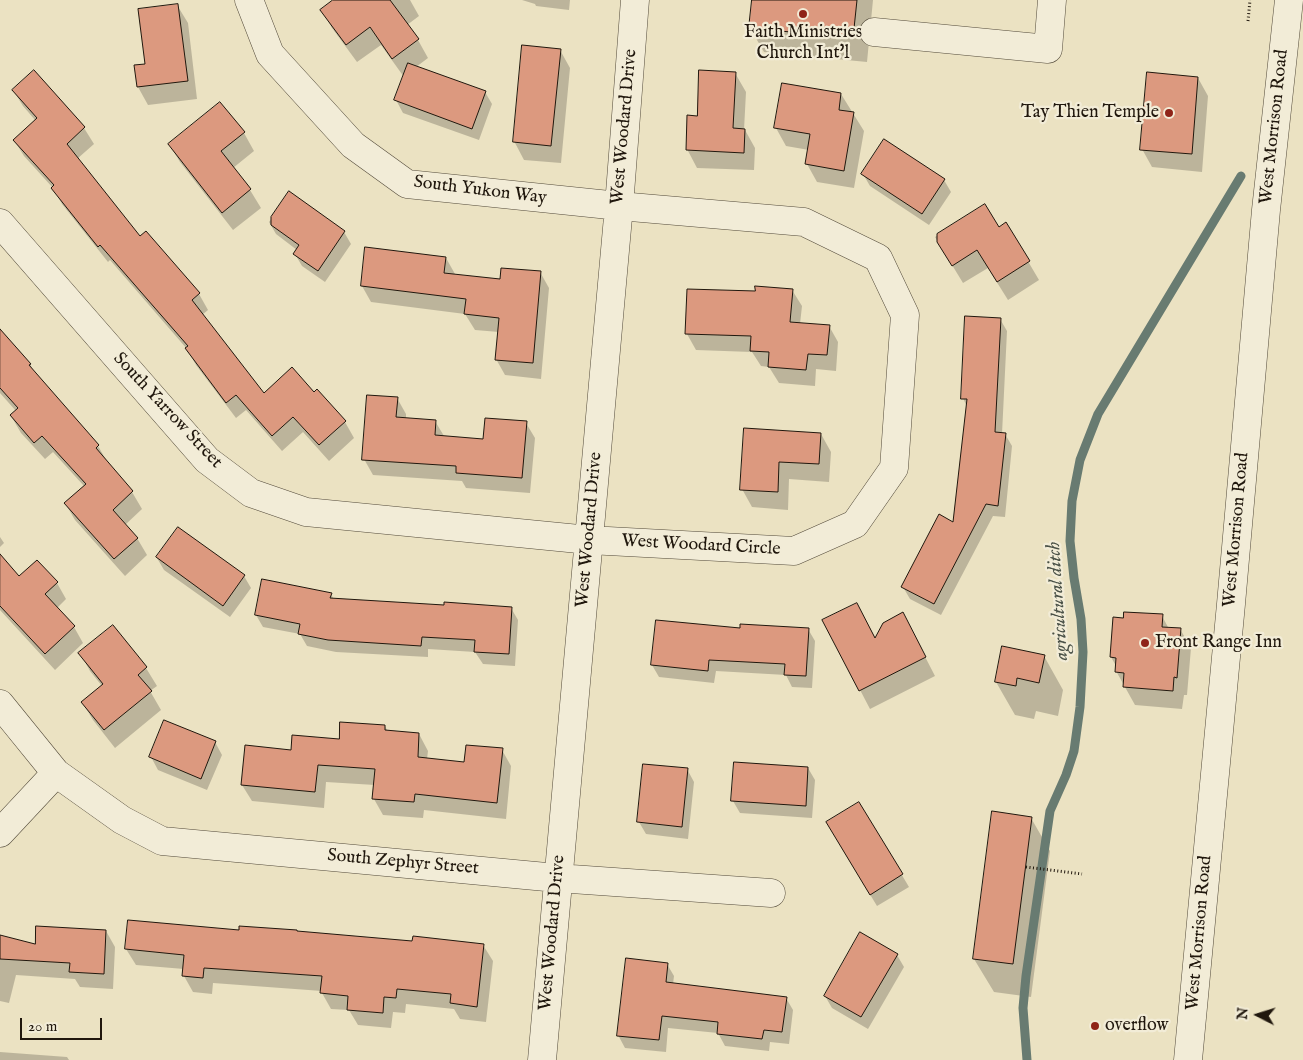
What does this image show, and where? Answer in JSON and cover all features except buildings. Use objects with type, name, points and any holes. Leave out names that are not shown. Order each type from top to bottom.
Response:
[{"type":"street","name":"South Yukon Way","points":[[249,0],[270,54],[353,145],[408,184],[618,206]]},
{"type":"street","name":"West Woodard Drive","points":[[542,1060],[636,0]]},
{"type":"street","points":[[874,32],[1048,49],[1052,0]]},
{"type":"street","name":"West Morrison Road","points":[[1188,1060],[1266,210],[1289,0]]},
{"type":"street","name":"West Woodard Circle","points":[[589,540],[794,551],[855,524],[894,468],[905,315],[878,258],[804,222],[618,206]]},
{"type":"street","name":"South Yarrow Street","points":[[0,223],[207,460],[251,493],[306,512],[589,540]]},
{"type":"street","name":"South Zephyr Street","points":[[0,704],[56,773],[122,820],[162,841],[558,878],[771,893]]},
{"type":"street","points":[[0,833],[56,773]]},
{"type":"path","points":[[1248,22],[1250,0]]},
{"type":"path","points":[[1026,867],[1082,874]]},
{"type":"waterway","name":"agricultural ditch","points":[[1027,1060],[1023,1008],[1050,811],[1074,751],[1080,707],[1083,652],[1081,619],[1070,541],[1072,501],[1080,460],[1098,414],[1241,176]]},
{"type":"place","name":"Faith Ministries Church Int'l","points":[[803,14]]},
{"type":"place","name":"Tay Thien Temple","points":[[1169,113]]},
{"type":"place","name":"Front Range Inn","points":[[1145,643]]},
{"type":"place","name":"overflow","points":[[1095,1026]]}]
